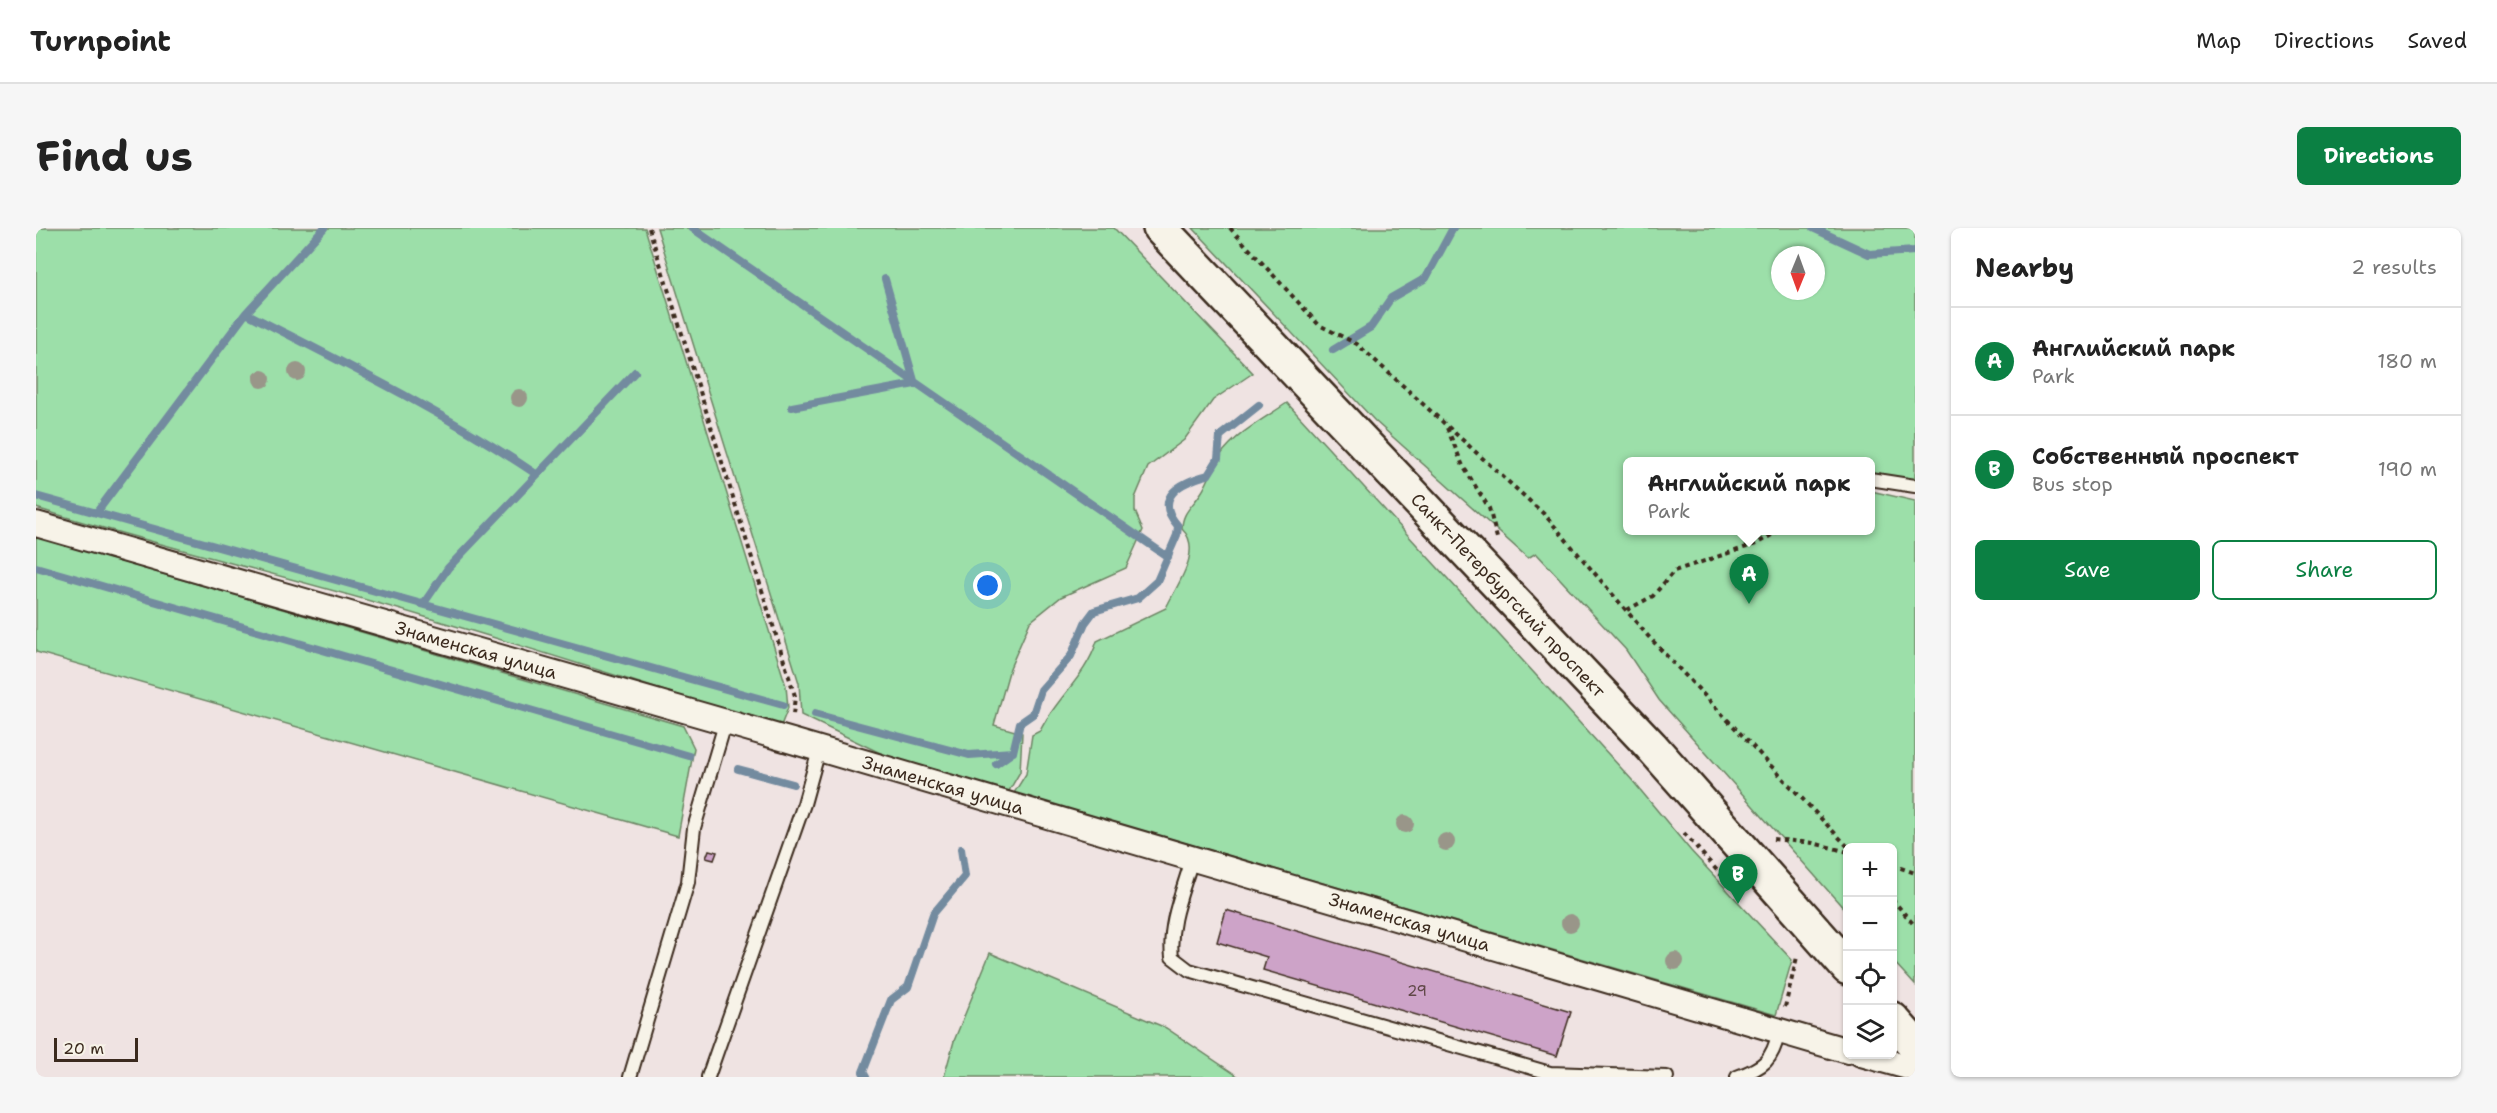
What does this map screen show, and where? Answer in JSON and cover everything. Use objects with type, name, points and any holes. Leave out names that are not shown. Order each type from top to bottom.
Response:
[{"type":"main road","name":"Санкт-Петербургский проспект","points":[[1160,228],[1651,746],[1843,962]]},
{"type":"main road","points":[[1897,1024],[1915,1045]]},
{"type":"street","name":"Знаменская улица","points":[[36,524],[725,724],[792,741],[1843,1050]]},
{"type":"street","points":[[1878,1059],[1915,1070]]},
{"type":"lane","points":[[1875,480],[1915,486]]},
{"type":"lane","points":[[630,1077],[688,882],[694,828],[725,724]]},
{"type":"lane","points":[[708,1077],[804,804],[819,750]]},
{"type":"lane","points":[[1192,859],[1170,941],[1172,957],[1189,970],[1550,1073],[1667,1077]]},
{"type":"lane","points":[[1737,1077],[1758,1069],[1774,1054],[1779,1032]]},
{"type":"path","points":[[649,228],[795,696],[792,741]]},
{"type":"path","points":[[1230,228],[1319,326],[1357,344],[1545,515],[1648,636],[1845,843]]},
{"type":"path","points":[[1445,425],[1463,466],[1489,508],[1499,542]]},
{"type":"path","points":[[1627,610],[1653,596],[1674,571],[1756,544],[1773,535]]},
{"type":"path","points":[[1683,831],[1728,882]]},
{"type":"path","points":[[1770,839],[1813,843],[1843,851]]},
{"type":"path","points":[[1897,866],[1915,873]]},
{"type":"path","points":[[1897,904],[1915,926]]},
{"type":"path","points":[[1779,1032],[1798,958],[1791,950]]},
{"type":"green space","points":[[36,228],[645,228],[786,686],[788,708],[778,733],[762,722],[510,642],[36,508]]},
{"type":"green space","points":[[657,228],[1114,228],[1253,373],[1213,400],[1184,440],[1148,467],[1135,498],[1135,511],[1143,530],[1126,568],[1061,597],[1030,622],[1010,668],[994,725],[1022,733],[1020,772],[1009,791],[899,762],[801,715],[799,683]]},
{"type":"green space","points":[[1193,228],[1915,228],[1915,481],[1875,473],[1875,457],[1623,457],[1623,535],[1875,535],[1875,492],[1915,501],[1915,985],[1897,965],[1897,843],[1843,843],[1843,907],[1659,700],[1626,650],[1536,553],[1528,558],[1375,421]]},
{"type":"green space","points":[[1287,403],[1632,780],[1691,851],[1792,960],[1776,1015],[1014,793],[1026,774],[1032,735],[1040,731],[1054,708],[1086,666],[1097,641],[1166,608],[1189,557],[1190,547],[1188,538],[1182,529],[1182,523],[1188,510],[1204,489],[1220,456],[1242,433]]},
{"type":"green space","points":[[36,537],[683,726],[694,748],[678,836],[36,652]]},
{"type":"green space","points":[[990,953],[1166,1028],[1239,1077],[944,1077],[954,1041]]},
{"type":"building","points":[[709,850],[717,852],[714,860],[706,858]]},
{"type":"building","points":[[1226,910],[1571,1012],[1557,1056],[1263,970],[1267,957],[1217,942]]},
{"type":"waterway","points":[[246,313],[324,228]]},
{"type":"waterway","points":[[692,228],[1168,557]]},
{"type":"waterway","points":[[1333,350],[1371,327],[1391,298],[1426,278],[1453,228]]},
{"type":"waterway","points":[[1813,228],[1869,254],[1915,251]]},
{"type":"waterway","points":[[792,407],[915,384],[885,279]]},
{"type":"waterway","points":[[97,512],[246,313],[430,409],[536,474]]},
{"type":"waterway","points":[[424,603],[448,568],[635,372]]},
{"type":"waterway","points":[[996,764],[1013,752],[1020,723],[1033,714],[1041,690],[1071,656],[1085,623],[1094,611],[1138,598],[1157,581],[1177,535],[1178,526],[1168,507],[1173,492],[1188,482],[1208,475],[1218,459],[1220,436],[1259,405]]},
{"type":"waterway","points":[[36,496],[783,705]]},
{"type":"waterway","points":[[36,567],[689,756]]},
{"type":"waterway","points":[[815,714],[969,755],[1013,752]]},
{"type":"waterway","points":[[738,769],[793,784]]},
{"type":"waterway","points":[[866,1077],[863,1072],[891,1000],[908,987],[933,914],[965,876],[961,849]]},
{"type":"place","name":"Английский парк","points":[[1749,604]]},
{"type":"place","name":"Собственный проспект","points":[[1738,904]]}]
